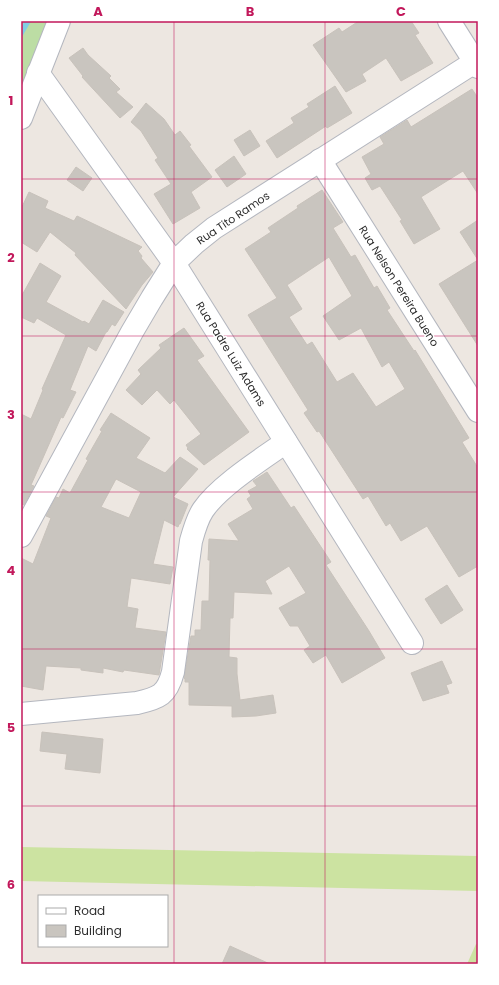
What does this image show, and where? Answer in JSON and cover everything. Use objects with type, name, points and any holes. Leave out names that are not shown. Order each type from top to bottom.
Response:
[{"type":"street","points":[[21,118],[59,21]]},
{"type":"street","points":[[449,21],[477,63]]},
{"type":"street","name":"Rua Tito Ramos","points":[[21,536],[132,332],[174,263],[214,228],[320,160],[477,63]]},
{"type":"street","name":"Rua Padre Luiz Adams","points":[[38,73],[174,263],[412,643]]},
{"type":"street","name":"Rua Nelson Pereira Bueno","points":[[320,160],[478,411]]},
{"type":"street","points":[[21,714],[137,703],[160,696],[169,686],[173,672],[191,541],[196,525],[201,515],[214,497],[286,442]]},
{"type":"green space","points":[[21,21],[59,21],[21,118]]},
{"type":"green space","points":[[21,847],[478,856],[478,891],[21,881]]},
{"type":"green space","points":[[476,944],[478,945],[478,964],[467,964]]},
{"type":"building","points":[[359,21],[411,21],[419,33],[415,35],[433,63],[401,81],[386,58],[362,74],[366,81],[346,92],[313,45],[339,28],[342,32]]},
{"type":"building","points":[[83,48],[88,55],[111,76],[109,78],[120,89],[116,92],[133,107],[120,118],[82,77],[83,76],[69,58]]},
{"type":"building","points":[[335,86],[352,113],[327,128],[326,126],[277,158],[266,141],[294,123],[291,118],[309,107],[307,104]]},
{"type":"building","points":[[472,89],[478,98],[478,194],[463,171],[421,197],[440,229],[414,244],[400,221],[402,220],[380,186],[372,190],[365,178],[371,174],[362,157],[384,144],[380,137],[407,120],[411,127]]},
{"type":"building","points":[[146,103],[164,119],[175,135],[180,131],[212,177],[191,192],[200,208],[173,224],[154,194],[171,184],[155,160],[158,158],[141,131],[131,122]]},
{"type":"building","points":[[250,130],[260,146],[244,156],[234,140]]},
{"type":"building","points":[[234,156],[246,174],[227,187],[215,170]]},
{"type":"building","points":[[76,167],[92,178],[83,191],[67,180]]},
{"type":"building","points":[[322,190],[343,222],[333,228],[351,257],[355,255],[374,288],[377,286],[390,308],[387,310],[414,351],[415,350],[469,438],[462,442],[478,468],[478,566],[459,577],[427,526],[401,541],[390,523],[386,526],[368,496],[363,499],[319,431],[317,432],[304,413],[308,410],[248,315],[277,298],[245,249],[271,232],[268,228],[298,208],[297,206]],"holes":[[[329,257],[352,296],[323,316],[339,340],[361,328],[382,367],[389,362],[405,389],[376,407],[353,373],[337,382],[312,342],[307,345],[289,317],[302,309],[287,285]]]},
{"type":"building","points":[[29,192],[48,201],[45,208],[74,221],[77,216],[142,247],[138,251],[142,256],[141,258],[153,272],[142,285],[126,309],[75,255],[76,253],[50,232],[37,252],[21,242],[21,209]]},
{"type":"building","points":[[478,220],[478,260],[460,232]]},
{"type":"building","points":[[478,260],[478,346],[439,284]]},
{"type":"building","points":[[40,263],[61,276],[46,302],[89,324],[103,300],[124,312],[115,326],[112,324],[106,332],[96,351],[88,346],[70,390],[76,392],[63,418],[61,417],[31,485],[34,486],[24,505],[22,504],[21,507],[21,414],[31,419],[43,390],[42,389],[66,335],[37,318],[34,323],[21,317],[21,297]]},
{"type":"building","points":[[184,328],[204,356],[197,360],[249,432],[204,465],[187,449],[188,448],[186,445],[201,434],[174,400],[170,404],[157,390],[142,405],[126,390],[141,374],[138,370],[161,348],[159,345]]},
{"type":"building","points":[[111,413],[150,438],[136,458],[165,473],[180,457],[198,469],[173,497],[188,504],[178,527],[164,520],[153,564],[173,567],[170,584],[131,578],[127,607],[138,609],[135,628],[166,632],[159,675],[124,670],[123,672],[103,668],[103,673],[81,670],[81,668],[46,666],[43,690],[21,686],[21,558],[33,564],[51,518],[46,516],[56,497],[59,498],[63,489],[70,493],[88,460],[86,459],[102,431],[100,430]],"holes":[[[116,479],[141,492],[129,518],[101,507]]]},
{"type":"building","points":[[267,472],[291,508],[294,506],[331,562],[326,565],[385,658],[342,683],[326,655],[313,663],[304,650],[310,646],[298,626],[290,626],[279,608],[306,593],[289,566],[265,581],[272,594],[234,592],[233,618],[230,618],[229,657],[237,658],[240,700],[273,695],[276,713],[232,717],[232,706],[189,705],[189,682],[185,682],[184,678],[191,636],[195,636],[195,630],[201,630],[202,601],[209,601],[209,539],[239,541],[228,524],[253,509],[247,499],[251,496],[248,491],[257,486],[253,481]]},
{"type":"building","points":[[447,585],[463,610],[441,624],[425,599]]},
{"type":"building","points":[[442,661],[452,683],[446,685],[449,693],[423,701],[411,673]]},
{"type":"building","points":[[42,732],[103,739],[100,773],[65,769],[67,754],[40,751]]},
{"type":"building","points":[[230,946],[270,964],[222,964]]},
{"type":"waterway","points":[[21,33],[28,21]]}]
